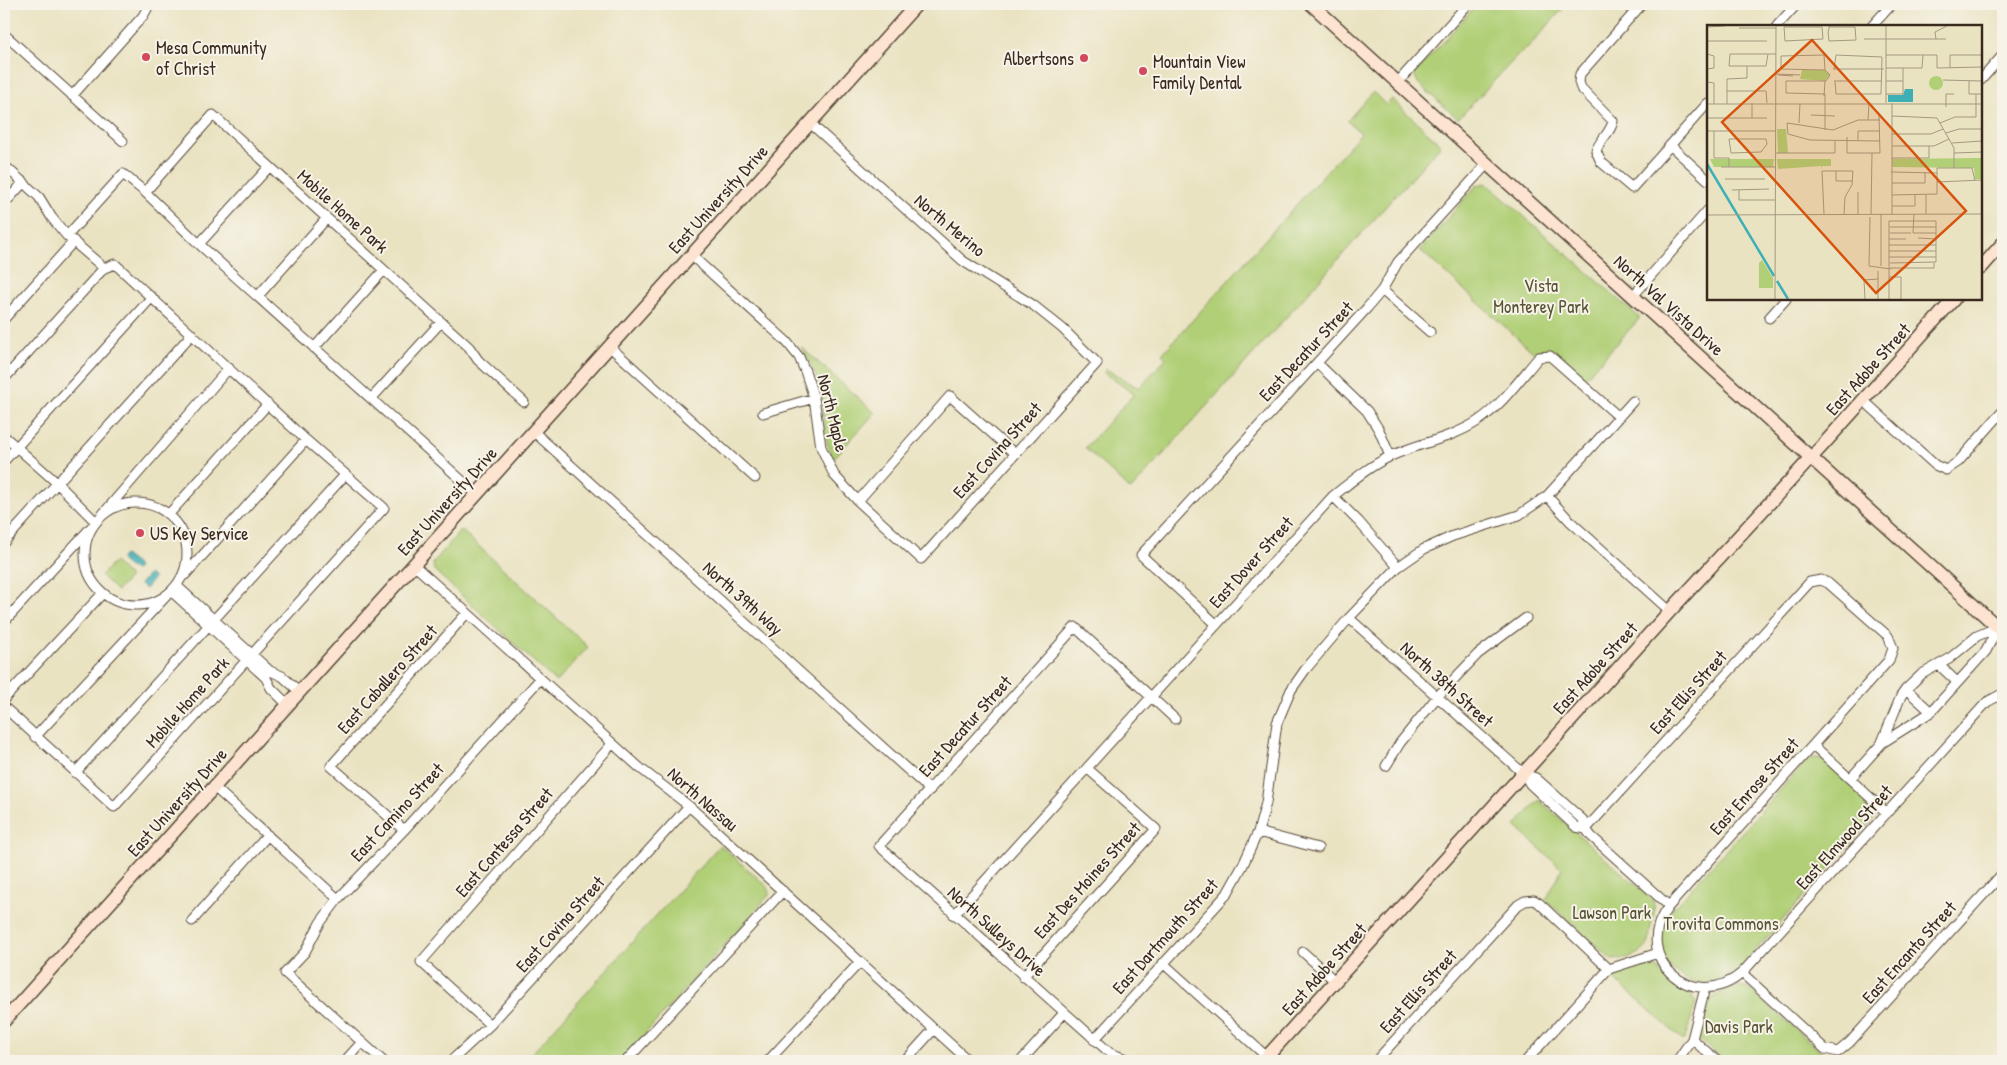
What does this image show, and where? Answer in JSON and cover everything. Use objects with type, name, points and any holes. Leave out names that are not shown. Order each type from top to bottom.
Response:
[{"type":"main road","name":"East University Drive","points":[[4,1021],[917,4]]},
{"type":"main road","name":"North Val Vista Drive","points":[[1311,4],[2000,629]]},
{"type":"main road","points":[[1982,267],[2003,243]]},
{"type":"main road","name":"East Adobe Street","points":[[1265,1059],[1670,610],[1811,458],[1950,300]]},
{"type":"street","points":[[72,96],[143,16],[148,7],[147,4]]},
{"type":"street","points":[[1398,82],[1468,4]]},
{"type":"street","points":[[1642,4],[1580,74],[1579,82],[1585,94],[1612,121],[1611,129],[1599,143],[1596,151],[1601,162],[1632,188],[1707,104]]},
{"type":"street","points":[[1778,25],[1797,4]]},
{"type":"street","points":[[1873,25],[1892,4]]},
{"type":"street","points":[[4,34],[123,141]]},
{"type":"street","points":[[1982,79],[2003,55]]},
{"type":"street","name":"Mobile Home Park","points":[[145,192],[213,115],[441,322],[469,348],[478,360],[524,402]]},
{"type":"street","name":"North Merino","points":[[810,123],[963,261],[1033,305],[1063,329],[1097,363]]},
{"type":"street","points":[[1670,145],[1707,179]]},
{"type":"street","name":"East Decatur Street","points":[[1216,624],[1141,555],[1367,308],[1382,290],[1398,262],[1488,164]]},
{"type":"street","points":[[4,165],[39,197],[52,218],[70,238],[104,268]]},
{"type":"street","points":[[199,244],[269,167]]},
{"type":"street","points":[[4,319],[122,174],[145,192],[199,244],[477,494]]},
{"type":"street","points":[[4,204],[24,182]]},
{"type":"street","points":[[1633,296],[1707,211]]},
{"type":"street","points":[[258,296],[327,218]]},
{"type":"street","name":"North Maple","points":[[691,255],[786,341],[799,358],[814,398],[821,447],[834,475],[858,501],[921,559]]},
{"type":"street","points":[[4,379],[104,268],[115,264],[346,475],[75,773]]},
{"type":"street","points":[[314,348],[384,270]]},
{"type":"street","points":[[1382,290],[1430,332]]},
{"type":"street","points":[[4,461],[152,297]]},
{"type":"street","points":[[1769,318],[1785,300]]},
{"type":"street","points":[[371,399],[441,322]]},
{"type":"street","points":[[4,542],[192,334]]},
{"type":"street","points":[[609,346],[754,478]]},
{"type":"street","name":"East Dover Street","points":[[954,915],[1333,496],[1370,467],[1390,456],[1440,439],[1478,421],[1494,409],[1540,358],[1550,356],[1619,417]]},
{"type":"street","name":"East Covina Street","points":[[921,559],[1097,363]]},
{"type":"street","points":[[1317,363],[1367,411],[1390,456]]},
{"type":"street","points":[[4,622],[96,522],[229,368]]},
{"type":"street","points":[[858,501],[950,396],[1015,454]]},
{"type":"street","points":[[763,413],[814,398]]},
{"type":"street","points":[[1863,400],[1935,465],[1946,470],[1958,462],[2003,411]]},
{"type":"street","name":"East Dartmouth Street","points":[[1094,1040],[1227,894],[1243,866],[1258,832],[1266,803],[1277,723],[1291,690],[1305,670],[1349,618],[1398,567],[1424,549],[1453,536],[1519,515],[1547,496],[1633,401]]},
{"type":"street","points":[[169,514],[268,404]]},
{"type":"street","name":"North 39th Way","points":[[533,431],[930,790]]},
{"type":"street","points":[[4,436],[57,483],[96,522]]},
{"type":"street","points":[[35,737],[176,585],[306,440]]},
{"type":"street","name":"Mobile Home Park","points":[[4,708],[114,807],[384,508],[346,475]]},
{"type":"street","points":[[1333,496],[1359,522],[1398,567]]},
{"type":"street","points":[[1547,496],[1571,522],[1670,610]]},
{"type":"street","points":[[139,503],[155,506],[169,514],[180,528],[187,544],[187,562],[176,585],[159,600],[137,605],[116,601],[103,593],[93,581],[87,567],[85,551],[88,536],[96,522],[108,511],[123,504],[139,503]]},
{"type":"street","name":"North Nassau","points":[[414,565],[612,744],[689,806],[859,963],[969,1061]]},
{"type":"street","name":"East Enrose Street","points":[[1671,975],[1658,953],[1656,939],[1658,925],[1668,906],[1890,660],[1893,648],[1890,639],[1828,583],[1817,580]]},
{"type":"street","name":"East Ellis Street","points":[[1586,829],[1807,585],[1817,580]]},
{"type":"street","points":[[176,585],[211,623],[249,657],[270,671],[282,676],[300,692]]},
{"type":"street","points":[[4,699],[103,593]]},
{"type":"street","name":"East Caballero Street","points":[[404,830],[331,766],[467,613]]},
{"type":"street","name":"North 38th Street","points":[[1349,618],[1524,774],[1530,784],[1583,820],[1586,829],[1668,906]]},
{"type":"street","points":[[1386,766],[1400,743],[1437,698],[1478,654],[1526,618]]},
{"type":"street","name":"East Decatur Street","points":[[879,846],[1075,627],[1152,697]]},
{"type":"street","points":[[1882,743],[1901,696],[1906,689],[1922,674],[1961,650],[1977,636],[2000,629]]},
{"type":"street","points":[[1850,779],[1882,743],[1931,712],[1986,651],[2000,629]]},
{"type":"street","points":[[249,657],[266,678],[271,688],[288,705]]},
{"type":"street","points":[[1938,665],[1957,682]]},
{"type":"street","name":"East Camino Street","points":[[362,1042],[286,973],[304,952],[320,923],[338,899],[404,830],[540,678]]},
{"type":"street","points":[[1906,689],[1931,712]]},
{"type":"street","name":"East Elmwood Street","points":[[1671,975],[1683,983],[1705,988],[1724,985],[1742,973],[1988,702],[2001,696]]},
{"type":"street","points":[[1152,697],[1175,719]]},
{"type":"street","name":"East Contessa Street","points":[[490,1025],[421,962],[612,744]]},
{"type":"street","points":[[1813,745],[1887,813]]},
{"type":"street","name":"East Des Moines Street","points":[[1023,976],[1156,829],[1088,769]]},
{"type":"street","points":[[214,787],[338,899]]},
{"type":"street","name":"East Covina Street","points":[[451,1061],[490,1025],[689,806]]},
{"type":"street","points":[[1258,832],[1318,848]]},
{"type":"street","points":[[192,921],[268,835]]},
{"type":"street","name":"North Sulleys Drive","points":[[879,846],[1110,1054],[1132,1061]]},
{"type":"street","name":"East Encanto Street","points":[[1742,973],[1825,1049],[1838,1052],[1850,1042],[2003,873]]},
{"type":"street","points":[[626,1061],[783,891]]},
{"type":"street","name":"East Ellis Street","points":[[1376,1061],[1518,905],[1525,901],[1534,900],[1548,910],[1609,969]]},
{"type":"street","points":[[1303,952],[1336,982]]},
{"type":"street","points":[[1526,1061],[1609,969],[1658,953]]},
{"type":"street","points":[[768,1061],[859,963]]},
{"type":"street","points":[[1163,963],[1265,1059]]},
{"type":"street","points":[[1677,1061],[1692,1039],[1705,988]]},
{"type":"street","points":[[1021,1061],[1064,1013]]},
{"type":"street","points":[[905,1061],[934,1029]]},
{"type":"street","points":[[1692,1039],[1717,1061]]},
{"type":"street","points":[[344,1061],[362,1042],[383,1061]]},
{"type":"green space","points":[[1477,4],[1567,4],[1526,50],[1524,49],[1458,119],[1418,83],[1414,74]]},
{"type":"green space","points":[[1373,92],[1386,105],[1392,99],[1441,145],[1131,490],[1085,448],[1134,394],[1104,373],[1106,369],[1139,388],[1166,358],[1162,354],[1361,133],[1347,121]]},
{"type":"green space","name":"Vista Monterey Park","points":[[1486,183],[1640,318],[1585,378],[1552,349],[1539,350],[1534,353],[1420,250],[1477,185]]},
{"type":"green space","points":[[801,347],[875,413],[834,458],[825,433],[819,384]]},
{"type":"green space","points":[[461,530],[588,647],[556,682],[434,570],[433,563]]},
{"type":"green space","points":[[114,562],[130,577],[117,591],[101,576]]},
{"type":"green space","name":"Trovita Commons","points":[[1809,758],[1821,758],[1873,804],[1874,818],[1738,970],[1721,981],[1710,984],[1692,982],[1684,978],[1670,966],[1662,950],[1662,933],[1670,912]]},
{"type":"green space","name":"Lawson Park","points":[[1539,800],[1653,900],[1654,911],[1649,942],[1647,947],[1639,954],[1628,958],[1612,960],[1546,900],[1562,869],[1515,826]]},
{"type":"green space","points":[[720,845],[768,887],[770,894],[621,1061],[525,1061]]},
{"type":"green space","points":[[1643,962],[1655,966],[1671,984],[1689,993],[1696,1003],[1684,1041],[1612,977]]},
{"type":"green space","name":"Davis Park","points":[[1737,986],[1747,987],[1827,1057],[1825,1061],[1724,1061],[1699,1039],[1709,1002],[1718,994]]},
{"type":"water","points":[[124,555],[136,564],[138,568],[135,570],[126,566],[121,558]]},
{"type":"water","points":[[149,574],[154,578],[145,589],[140,584]]},
{"type":"place","name":"Mesa Community of Christ","points":[[146,57]]},
{"type":"place","name":"Albertsons","points":[[1084,58]]},
{"type":"place","name":"Mountain View Family Dental","points":[[1143,71]]},
{"type":"place","name":"US Key Service","points":[[140,533]]}]
